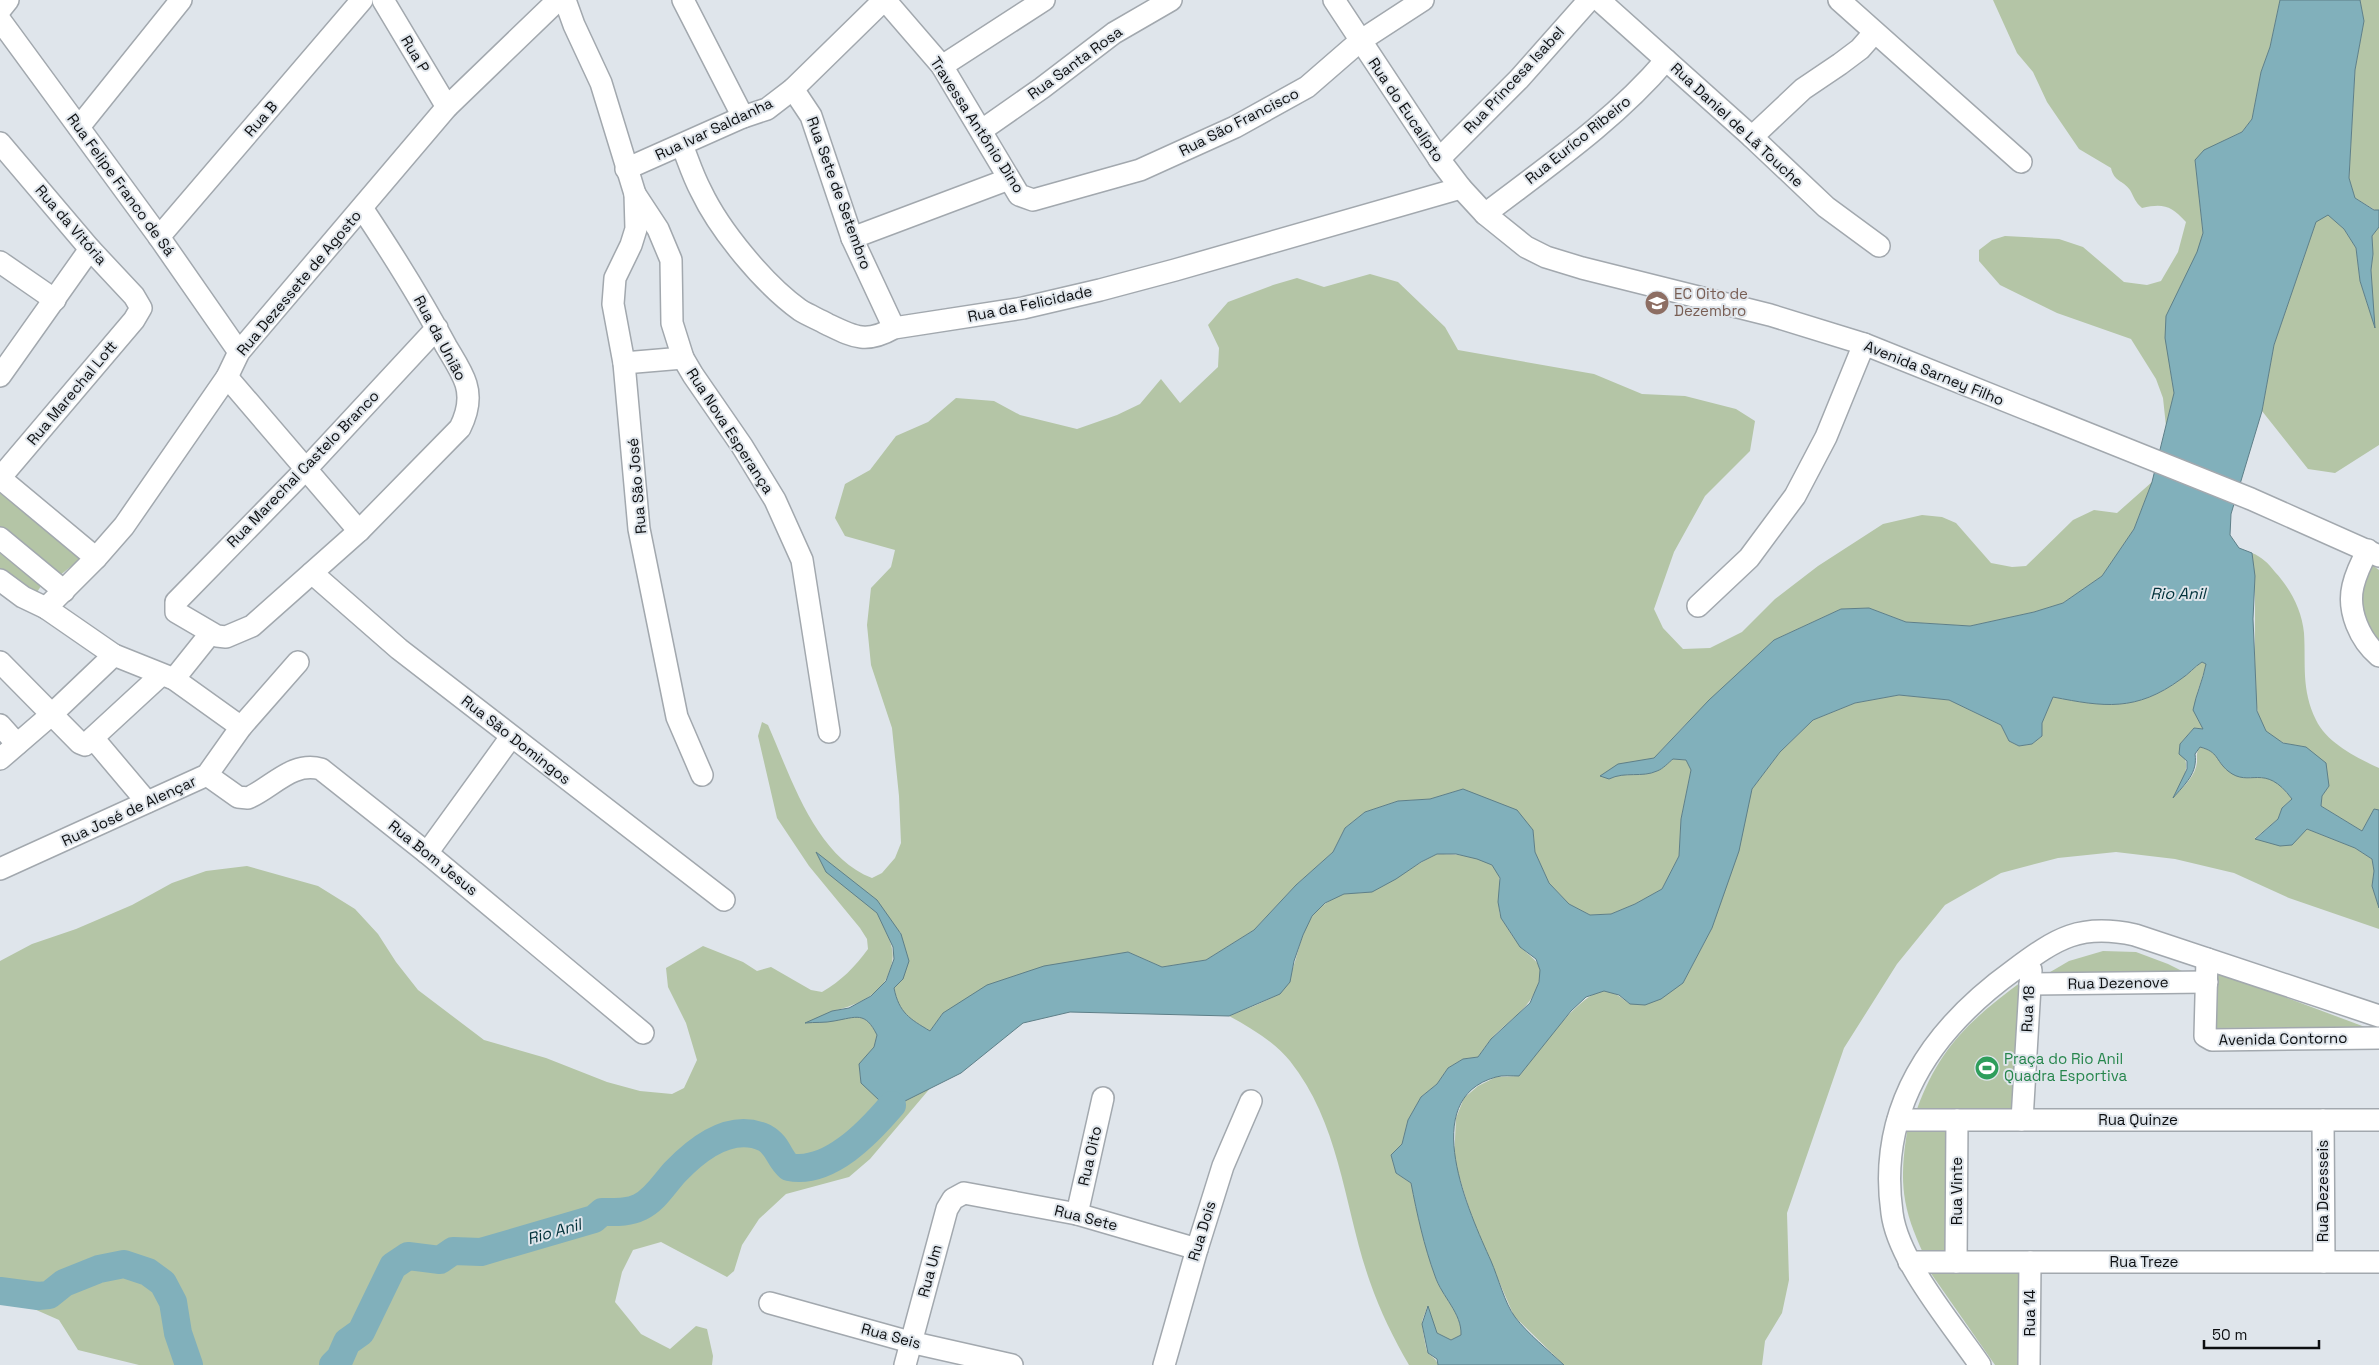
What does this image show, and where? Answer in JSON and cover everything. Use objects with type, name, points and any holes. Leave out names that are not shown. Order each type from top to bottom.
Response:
[{"type":"street","points":[[0,10],[8,0]]},
{"type":"street","points":[[79,127],[182,0]]},
{"type":"street","name":"Rua B","points":[[159,237],[362,0]]},
{"type":"street","name":"Rua P","points":[[383,0],[447,107]]},
{"type":"street","name":"Rua Dezessete de Agosto","points":[[46,608],[96,558],[148,493],[228,377],[238,352],[447,107],[558,0]]},
{"type":"street","points":[[564,0],[601,83],[635,194]]},
{"type":"street","points":[[683,0],[743,117]]},
{"type":"street","name":"Rua Ivar Saldanha","points":[[626,169],[743,117],[766,109],[793,89],[885,0]]},
{"type":"street","name":"Travessa Antônio Dino","points":[[885,0],[942,66],[982,130],[1019,195],[1033,200]]},
{"type":"street","points":[[942,66],[1044,0]]},
{"type":"street","name":"Rua Santa Rosa","points":[[982,130],[1042,88],[1114,33],[1171,0]]},
{"type":"street","name":"Rua do Eucalípto","points":[[1334,0],[1438,159],[1485,214]]},
{"type":"street","name":"Rua São Francisco","points":[[1033,200],[1140,170],[1235,127],[1308,87],[1360,41],[1423,0]]},
{"type":"street","name":"Rua Princesa Isabel","points":[[1438,159],[1519,79],[1589,0]]},
{"type":"street","name":"Rua Daniel de Lã Touche","points":[[1600,0],[1752,137],[1826,207],[1878,246]]},
{"type":"street","points":[[1840,0],[1874,33],[2021,162]]},
{"type":"street","name":"Rua Felipe Franco de Sá","points":[[0,20],[159,237],[238,352]]},
{"type":"street","points":[[1752,137],[1803,89],[1860,49],[1874,33]]},
{"type":"street","name":"Rua Euríco Ribeiro","points":[[1485,214],[1614,112],[1647,82],[1666,60]]},
{"type":"street","name":"Rua Sete de Setembro","points":[[793,89],[811,116],[852,238],[894,328]]},
{"type":"street","name":"Rua da Vitória","points":[[0,143],[90,249],[134,296],[141,308]]},
{"type":"street","name":"Rua da Felicidade","points":[[682,145],[701,192],[726,232],[777,291],[802,311],[840,330],[866,338],[881,336],[894,328],[1023,308],[1100,290],[1461,188]]},
{"type":"street","points":[[852,238],[1009,179]]},
{"type":"street","name":"Rua Nova Esperança","points":[[635,194],[658,229],[671,260],[672,323],[683,358],[693,376],[742,446],[775,500],[792,534],[802,560],[829,732]]},
{"type":"street","name":"Rua São José","points":[[635,194],[636,229],[615,278],[612,292],[624,363],[640,530],[677,717],[702,775]]},
{"type":"street","name":"Rua da União","points":[[210,634],[226,637],[252,626],[359,531],[460,428],[467,414],[469,398],[466,383],[396,259],[362,208]]},
{"type":"street","name":"Avenida Sarney Filho","points":[[1485,214],[1526,247],[1546,257],[1636,283],[1770,315],[1864,344],[2251,499],[2373,553]]},
{"type":"street","points":[[0,376],[90,249]]},
{"type":"street","points":[[0,262],[55,300]]},
{"type":"street","name":"Rua Marechal Lott","points":[[0,478],[134,320],[141,308]]},
{"type":"street","name":"Rua Marechal Castelo Branco","points":[[210,634],[176,612],[176,602],[307,468],[436,328]]},
{"type":"street","points":[[1698,606],[1749,558],[1796,496],[1826,437],[1864,344]]},
{"type":"street","points":[[624,363],[683,358]]},
{"type":"street","points":[[228,377],[359,531]]},
{"type":"street","points":[[0,478],[96,558]]},
{"type":"street","points":[[0,538],[64,591]]},
{"type":"street","points":[[2373,553],[2352,587],[2352,606],[2360,630],[2379,656]]},
{"type":"street","name":"Rua São Domingos","points":[[312,573],[399,649],[724,900]]},
{"type":"street","points":[[0,580],[23,597],[46,608],[114,655],[168,677],[241,727]]},
{"type":"street","points":[[0,662],[51,715],[80,743],[85,745],[168,677],[210,634]]},
{"type":"street","points":[[0,759],[51,715],[114,655]]},
{"type":"street","name":"Rua José de Alençar","points":[[0,869],[207,774],[241,727],[298,662]]},
{"type":"street","points":[[0,725],[17,744]]},
{"type":"street","points":[[427,853],[511,737]]},
{"type":"street","points":[[93,738],[147,802]]},
{"type":"street","name":"Rua Bom Jesus","points":[[207,774],[238,797],[248,798],[292,770],[310,766],[321,769],[427,853],[644,1033]]},
{"type":"street","name":"Avenida Contorno","points":[[1980,1365],[1909,1262],[1895,1229],[1890,1195],[1892,1153],[1898,1120],[1913,1081],[1928,1053],[1944,1032],[1990,987],[2031,957],[2073,935],[2100,930],[2135,935],[2379,1016]]},
{"type":"street","name":"Rua 18","points":[[2022,1120],[2031,957]]},
{"type":"street","name":"Avenida Contorno","points":[[2207,959],[2205,1036],[2212,1040],[2379,1038]]},
{"type":"street","name":"Rua Dezenove","points":[[2030,984],[2207,982]]},
{"type":"street","name":"Rua Oito","points":[[1077,1214],[1103,1098]]},
{"type":"street","name":"Rua Dois","points":[[1164,1365],[1196,1249],[1223,1166],[1251,1101]]},
{"type":"street","name":"Rua Quinze","points":[[1898,1120],[2379,1120]]},
{"type":"street","name":"Rua Vinte","points":[[1956,1262],[1957,1120]]},
{"type":"street","name":"Rua Dezesseis","points":[[2323,1120],[2324,1262]]},
{"type":"street","name":"Rua Um","points":[[905,1365],[947,1209],[953,1199],[964,1193],[973,1194]]},
{"type":"street","name":"Rua Sete","points":[[973,1194],[1077,1214],[1196,1249]]},
{"type":"street","name":"Rua Treze","points":[[1909,1262],[2379,1262]]},
{"type":"street","name":"Rua 14","points":[[2029,1365],[2030,1262]]},
{"type":"street","name":"Rua Seis","points":[[770,1303],[910,1342],[1012,1365]]},
{"type":"green space","points":[[1993,0],[2280,0],[2270,47],[2261,72],[2252,119],[2242,132],[2227,139],[2195,160],[2203,233],[2170,368],[2174,393],[2166,426],[2163,398],[2156,379],[2131,339],[2057,313],[2000,285],[1979,261],[1979,250],[1992,240],[2005,236],[2059,239],[2083,247],[2124,282],[2147,285],[2161,281],[2178,252],[2186,222],[2176,212],[2167,207],[2142,208],[2136,202],[2130,190],[2114,176],[2111,168],[2079,149],[2047,102],[2033,72],[2017,53]]},
{"type":"green space","points":[[2360,0],[2379,0],[2379,210],[2375,210],[2355,198],[2349,178],[2355,70],[2364,21]]},
{"type":"green space","points":[[2328,214],[2344,229],[2356,248],[2360,281],[2374,325],[2371,270],[2373,254],[2372,236],[2379,227],[2379,445],[2335,473],[2308,469],[2262,411],[2274,345],[2316,221]]},
{"type":"green space","points":[[1370,274],[1398,282],[1445,327],[1458,350],[1594,374],[1642,394],[1685,396],[1736,409],[1755,421],[1750,451],[1705,496],[1674,552],[1654,609],[1663,628],[1683,649],[1710,648],[1742,632],[1775,599],[1818,566],[1883,524],[1922,515],[1942,517],[1956,523],[1991,563],[2012,567],[2026,566],[2073,520],[2094,510],[2117,513],[2152,482],[2134,529],[2102,576],[2063,603],[2034,612],[1970,626],[1906,622],[1869,608],[1841,609],[1774,640],[1685,725],[1654,758],[1640,761],[1609,779],[1621,775],[1651,773],[1661,769],[1673,759],[1686,760],[1691,770],[1681,819],[1679,856],[1662,889],[1635,904],[1611,914],[1590,915],[1569,904],[1549,883],[1535,852],[1533,830],[1463,789],[1430,799],[1398,801],[1365,812],[1345,828],[1333,852],[1296,885],[1254,930],[1206,960],[1162,967],[1128,952],[943,1013],[930,1031],[906,1014],[896,997],[894,988],[903,979],[901,933],[842,873],[817,853],[828,871],[835,878],[878,914],[892,949],[893,958],[890,969],[879,989],[872,995],[848,1007],[832,1011],[832,1021],[859,1017],[873,1027],[877,1035],[874,1047],[859,1065],[861,1083],[903,1102],[932,1086],[870,1159],[849,1177],[786,1194],[759,1219],[742,1245],[734,1271],[727,1277],[661,1242],[633,1250],[622,1272],[615,1302],[641,1334],[670,1349],[696,1326],[707,1329],[713,1356],[712,1365],[139,1365],[78,1350],[59,1320],[25,1305],[0,1299],[0,961],[32,944],[76,929],[132,905],[172,883],[206,871],[247,866],[318,886],[355,909],[378,934],[396,962],[418,990],[484,1040],[546,1058],[607,1082],[640,1091],[672,1094],[684,1088],[697,1060],[686,1023],[668,987],[666,968],[703,946],[743,962],[757,971],[771,967],[811,990],[822,992],[847,973],[868,949],[867,939],[860,928],[809,866],[777,818],[758,736],[762,722],[768,725],[796,790],[820,834],[835,852],[852,867],[872,878],[882,873],[895,858],[901,843],[899,796],[892,728],[871,665],[867,625],[871,588],[891,567],[895,550],[845,536],[835,518],[845,484],[870,470],[896,436],[928,422],[956,398],[994,401],[1020,415],[1077,429],[1117,415],[1140,404],[1161,379],[1180,403],[1218,367],[1219,348],[1208,325],[1228,302],[1297,278],[1324,287]]},
{"type":"green space","points":[[0,488],[83,557],[59,576],[0,527]]},
{"type":"green space","points":[[0,553],[41,586],[34,597],[0,573]]},
{"type":"green space","points":[[2252,553],[2259,556],[2270,566],[2290,592],[2298,608],[2304,633],[2306,687],[2311,709],[2316,720],[2327,736],[2335,743],[2379,768],[2379,810],[2374,809],[2362,831],[2321,806],[2322,796],[2329,786],[2306,747],[2278,741],[2265,730],[2261,723],[2257,709],[2256,694],[2255,596]]},
{"type":"green space","points":[[2371,564],[2379,570],[2379,643],[2366,624],[2360,605],[2361,586]]},
{"type":"green space","points":[[2202,662],[2206,664],[2195,705],[2199,721],[2204,729],[2194,728],[2180,744],[2186,771],[2174,796],[2192,776],[2200,747],[2216,755],[2223,766],[2232,773],[2241,777],[2262,778],[2275,782],[2292,799],[2282,808],[2278,819],[2255,838],[2298,837],[2307,829],[2355,848],[2372,859],[2374,871],[2372,886],[2379,908],[2379,929],[2289,898],[2234,873],[2175,859],[2116,852],[2058,858],[2001,873],[1945,905],[1897,964],[1844,1048],[1787,1213],[1789,1280],[1782,1313],[1765,1341],[1762,1365],[1564,1365],[1514,1316],[1474,1224],[1454,1160],[1456,1118],[1464,1098],[1478,1086],[1496,1077],[1519,1076],[1569,1014],[1592,995],[1602,991],[1610,992],[1630,1004],[1683,983],[1712,928],[1752,789],[1780,752],[1813,720],[1855,703],[1899,695],[1949,700],[2001,725],[2009,741],[2019,746],[2032,744],[2042,736],[2042,723],[2053,697],[2104,704],[2134,702],[2165,690]]},
{"type":"green space","points":[[1437,854],[1474,857],[1493,866],[1499,879],[1500,914],[1518,943],[1539,966],[1540,977],[1535,992],[1527,1004],[1488,1042],[1478,1057],[1463,1059],[1448,1068],[1437,1084],[1421,1097],[1408,1120],[1402,1144],[1391,1155],[1396,1173],[1411,1183],[1431,1265],[1438,1284],[1458,1319],[1461,1335],[1451,1340],[1437,1333],[1427,1307],[1422,1322],[1424,1338],[1428,1353],[1435,1359],[1438,1365],[1409,1365],[1374,1293],[1361,1254],[1331,1140],[1307,1086],[1284,1054],[1270,1042],[1229,1016],[1267,1000],[1284,989],[1308,924],[1313,915],[1323,905],[1344,894],[1374,890]]},
{"type":"green space","points":[[2103,951],[2136,952],[2168,964],[2194,977],[2040,978],[2069,961]]},
{"type":"green space","points":[[2215,971],[2365,1027],[2214,1028]]},
{"type":"green space","points":[[2021,982],[2016,1113],[1917,1109],[1935,1069],[1958,1037],[1986,1009]]},
{"type":"green space","points":[[1907,1132],[1950,1132],[1948,1254],[1924,1255],[1911,1223],[1904,1195],[1903,1181]]},
{"type":"green space","points":[[2019,1271],[2021,1365],[1995,1365],[1930,1272]]},
{"type":"water","name":"Rio Anil","points":[[2280,0],[2360,0],[2364,21],[2355,70],[2349,178],[2355,198],[2374,210],[2379,210],[2379,227],[2372,236],[2373,254],[2371,270],[2375,328],[2360,281],[2356,248],[2344,229],[2328,215],[2316,222],[2274,345],[2262,411],[2231,514],[2230,535],[2239,548],[2252,553],[2255,576],[2253,619],[2257,711],[2266,731],[2283,743],[2306,747],[2326,763],[2329,786],[2322,796],[2321,806],[2362,831],[2374,809],[2379,810],[2379,908],[2372,886],[2374,871],[2372,859],[2355,848],[2307,829],[2292,845],[2280,846],[2255,839],[2278,819],[2282,808],[2292,799],[2273,781],[2265,778],[2243,778],[2236,776],[2224,767],[2211,751],[2200,747],[2195,754],[2193,773],[2173,798],[2187,769],[2187,761],[2179,754],[2180,744],[2194,728],[2203,729],[2193,710],[2206,664],[2202,662],[2165,690],[2134,702],[2104,704],[2053,697],[2042,723],[2042,736],[2032,744],[2019,746],[2009,741],[2001,725],[1949,700],[1899,695],[1855,703],[1813,720],[1780,752],[1752,789],[1739,851],[1712,928],[1683,983],[1661,999],[1645,1005],[1630,1004],[1619,995],[1604,991],[1586,997],[1571,1011],[1519,1076],[1496,1077],[1472,1089],[1459,1108],[1454,1132],[1456,1160],[1462,1188],[1505,1298],[1511,1312],[1520,1323],[1564,1365],[1438,1365],[1437,1359],[1428,1353],[1422,1324],[1428,1306],[1437,1333],[1451,1340],[1461,1335],[1460,1327],[1455,1312],[1438,1284],[1431,1265],[1411,1183],[1396,1173],[1391,1155],[1402,1144],[1408,1120],[1421,1097],[1437,1084],[1448,1068],[1463,1059],[1478,1057],[1491,1039],[1530,1003],[1539,982],[1540,970],[1536,959],[1520,947],[1501,918],[1498,902],[1500,878],[1492,865],[1456,854],[1437,854],[1372,892],[1344,894],[1325,903],[1312,916],[1294,961],[1290,982],[1280,994],[1229,1016],[1070,1012],[1023,1023],[961,1073],[903,1102],[892,1105],[880,1101],[861,1083],[859,1064],[874,1047],[877,1035],[868,1022],[855,1017],[831,1022],[805,1023],[832,1011],[849,1008],[871,996],[886,981],[894,959],[893,947],[877,913],[826,872],[816,852],[877,900],[901,934],[909,961],[903,979],[894,988],[896,997],[906,1014],[930,1031],[943,1013],[987,985],[1044,966],[1128,952],[1162,967],[1206,960],[1254,930],[1296,885],[1333,852],[1345,828],[1365,812],[1398,801],[1430,799],[1463,789],[1517,810],[1533,830],[1535,852],[1549,883],[1569,904],[1590,915],[1611,914],[1635,904],[1662,889],[1679,856],[1681,819],[1691,770],[1686,760],[1673,759],[1661,769],[1651,773],[1621,775],[1609,779],[1600,776],[1618,764],[1654,758],[1709,700],[1774,640],[1841,609],[1869,608],[1906,622],[1970,626],[2034,612],[2063,603],[2102,576],[2134,529],[2152,482],[2174,393],[2165,338],[2166,316],[2197,252],[2203,233],[2195,160],[2204,150],[2242,132],[2252,119],[2261,72],[2270,47]]},
{"type":"waterway","name":"Rio Anil","points":[[333,1365],[340,1358],[347,1342],[361,1332],[393,1266],[408,1256],[440,1260],[453,1251],[481,1252],[594,1219],[602,1212],[621,1212],[635,1209],[650,1200],[684,1163],[704,1147],[716,1140],[740,1133],[765,1138],[773,1144],[789,1167],[804,1168],[819,1164],[833,1158],[860,1139],[892,1105]]},
{"type":"waterway","name":"Rio Anil","points":[[0,1291],[38,1296],[49,1295],[64,1283],[99,1269],[124,1264],[148,1272],[163,1283],[173,1302],[178,1333],[189,1365]]},
{"type":"place","name":"EC Oito de Dezembro","points":[[1657,303]]},
{"type":"place","name":"Praça do Rio Anil Quadra Esportiva","points":[[1987,1068]]}]
